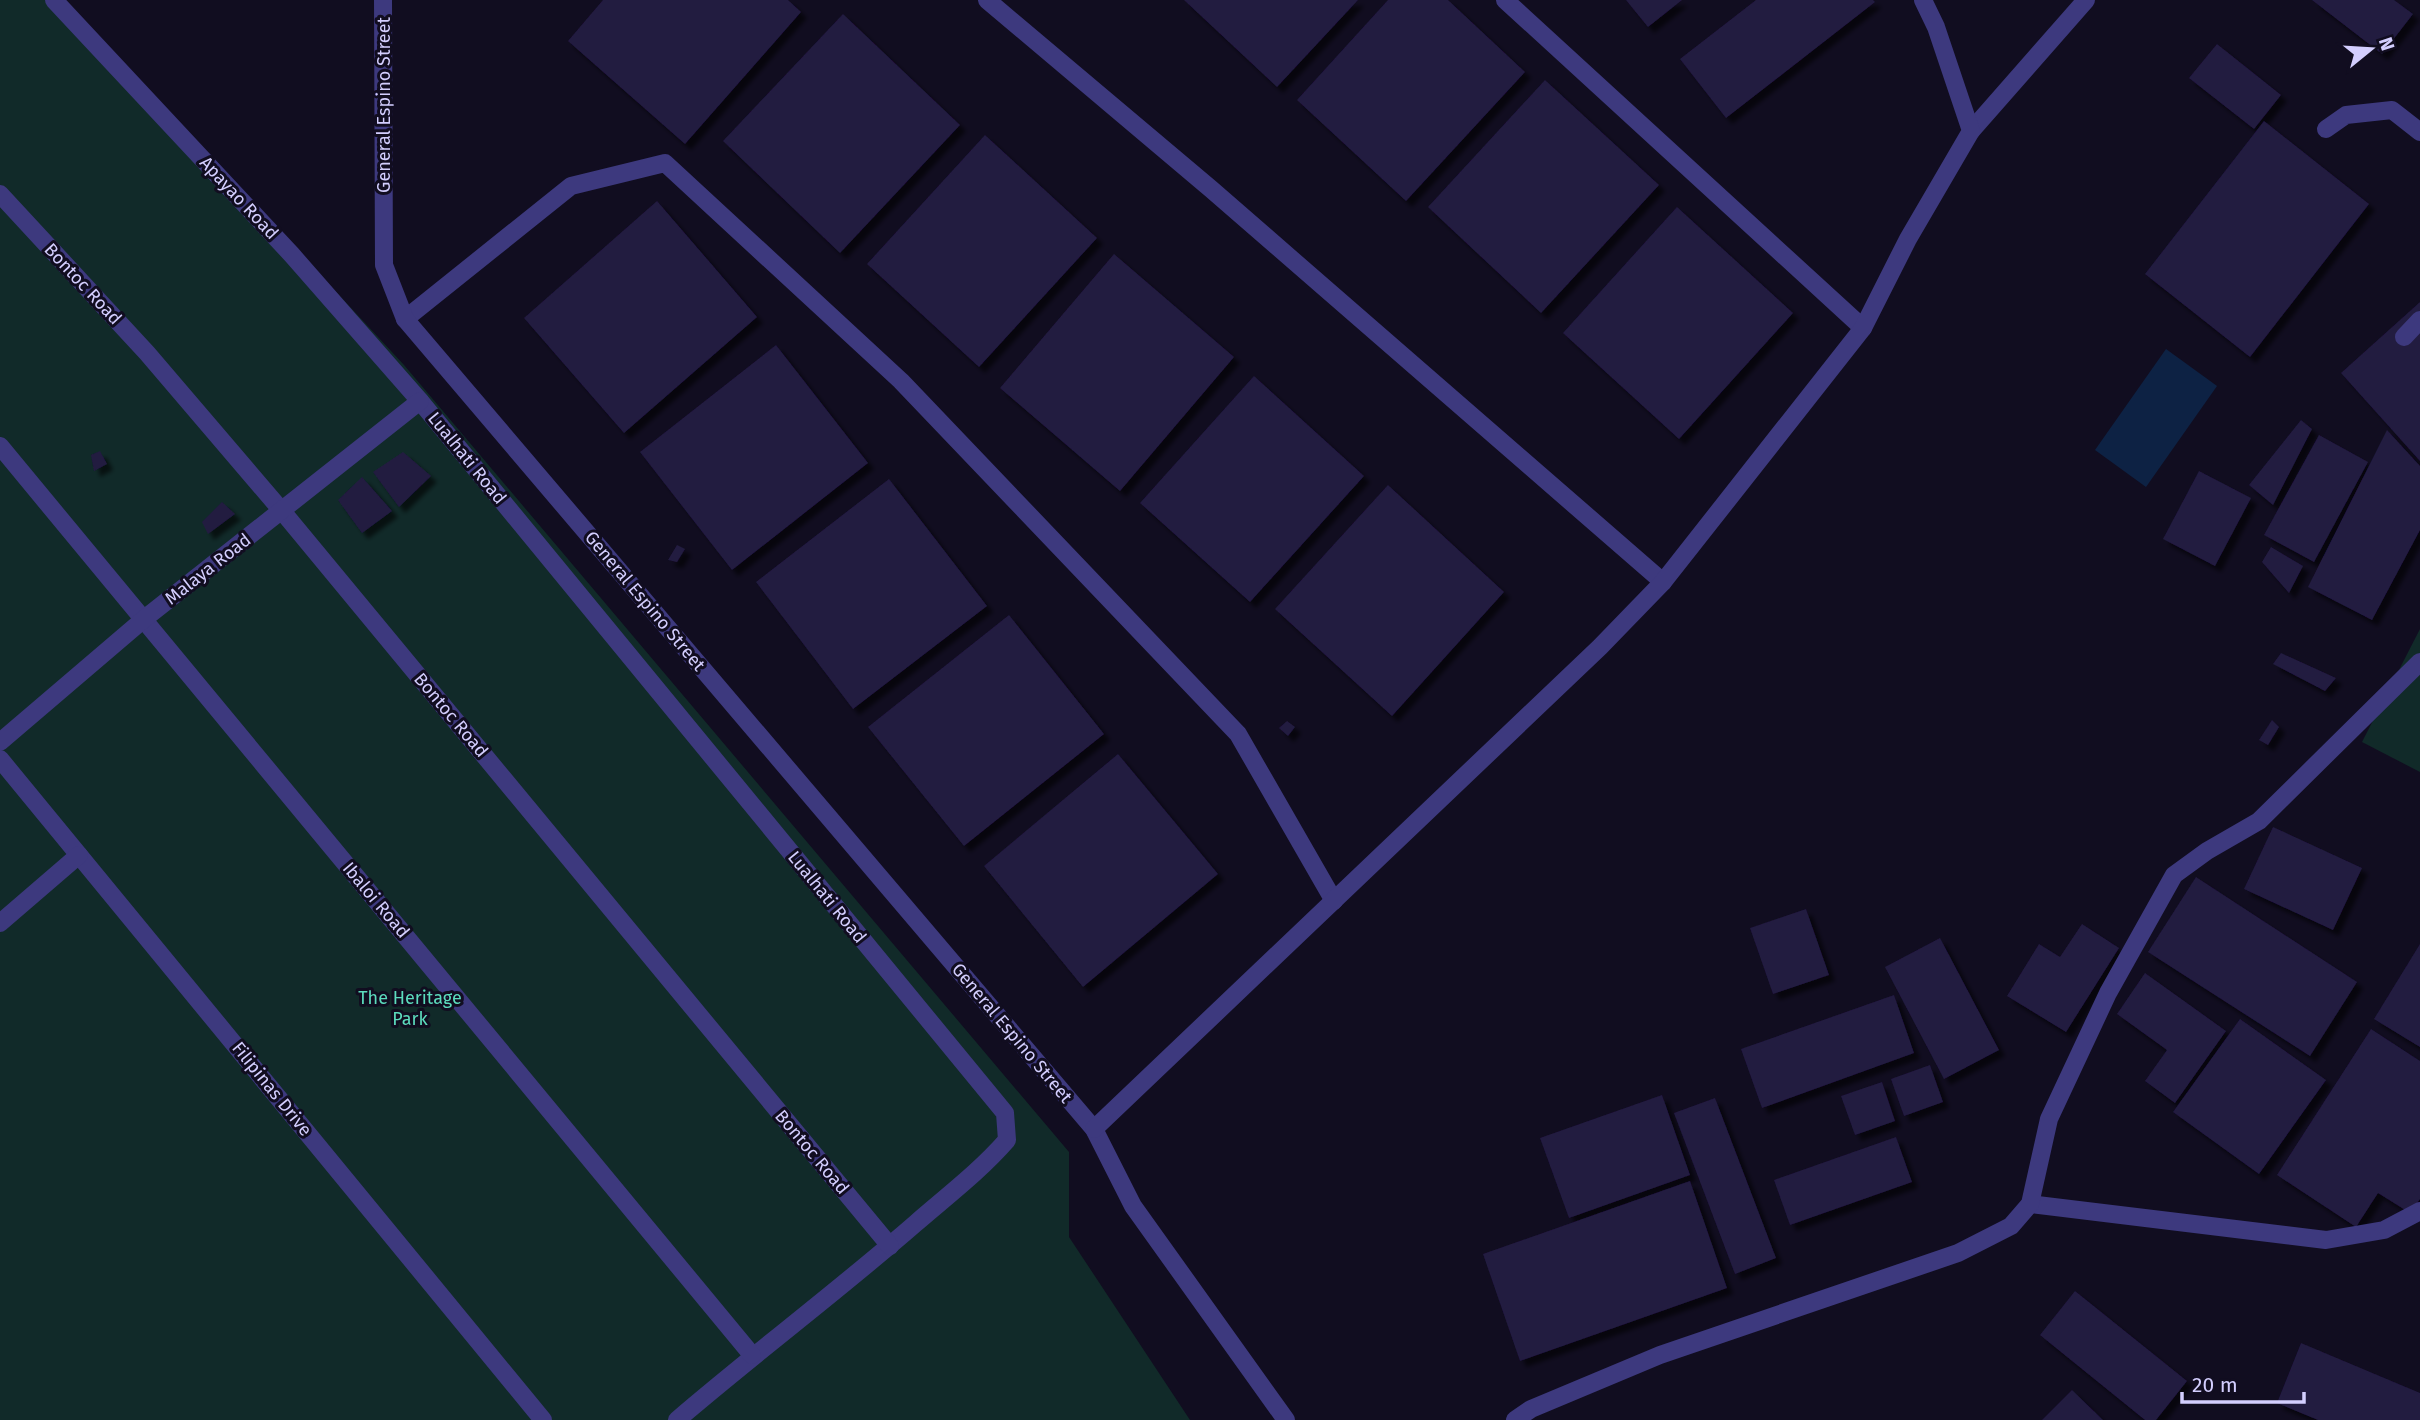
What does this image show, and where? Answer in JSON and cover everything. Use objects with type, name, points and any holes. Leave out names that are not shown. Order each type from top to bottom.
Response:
[{"type":"street","name":"Apayao Road","points":[[54,0],[292,255],[420,401]]},
{"type":"street","name":"General Espino Street","points":[[383,0],[384,265],[405,319],[1094,1129],[1133,1206],[1286,1420]]},
{"type":"street","points":[[987,0],[1211,189],[1663,582]]},
{"type":"street","points":[[1505,0],[1863,328]]},
{"type":"street","points":[[1923,0],[1936,27],[1971,131]]},
{"type":"street","points":[[1094,1129],[1600,647],[1663,582],[1863,328],[1908,239],[1971,131],[2086,0]]},
{"type":"street","points":[[2326,129],[2346,115],[2392,110],[2420,132]]},
{"type":"street","points":[[405,319],[571,186],[665,163],[901,381],[1237,734],[1334,901]]},
{"type":"street","name":"Bontoc Road","points":[[0,194],[147,353],[282,511],[890,1246]]},
{"type":"street","points":[[2404,337],[2420,320]]},
{"type":"street","name":"Malaya Road","points":[[0,742],[144,619],[420,401]]},
{"type":"street","name":"Lualhati Road","points":[[420,401],[1005,1113],[1007,1140],[991,1159],[890,1246],[752,1355],[677,1420]]},
{"type":"street","name":"Ibaloi Road","points":[[0,446],[752,1355]]},
{"type":"street","points":[[1516,1420],[1531,1409],[1660,1354],[1958,1253],[2011,1226],[2030,1204],[2049,1119],[2108,993],[2174,874],[2259,821],[2420,662]]},
{"type":"street","name":"Filipinas Drive","points":[[0,758],[543,1420]]},
{"type":"street","points":[[0,923],[79,855]]},
{"type":"street","points":[[2030,1204],[2326,1240],[2385,1230],[2420,1211]]},
{"type":"green space","name":"The Heritage Park","points":[[0,0],[65,0],[404,365],[1069,1152],[1069,1237],[1190,1420],[0,1420]]},
{"type":"green space","points":[[2420,629],[2420,772],[2362,742]]},
{"type":"water","points":[[2166,349],[2217,386],[2146,487],[2095,450]]},
{"type":"building","points":[[603,0],[788,0],[801,12],[685,144],[568,41]]},
{"type":"building","points":[[1184,0],[1358,0],[1277,87]]},
{"type":"building","points":[[1388,0],[1448,0],[1525,72],[1406,201],[1297,100]]},
{"type":"building","points":[[1626,0],[1682,0],[1648,27]]},
{"type":"building","points":[[1756,0],[1875,2],[1726,118],[1680,59]]},
{"type":"building","points":[[2312,0],[2394,0],[2413,14],[2382,54]]},
{"type":"building","points":[[843,14],[960,125],[840,253],[723,141]]},
{"type":"building","points":[[2217,44],[2281,95],[2254,129],[2189,78]]},
{"type":"building","points":[[1545,80],[1659,185],[1541,313],[1428,207]]},
{"type":"building","points":[[2264,121],[2369,204],[2250,357],[2145,274]]},
{"type":"building","points":[[985,135],[1097,238],[979,367],[867,264]]},
{"type":"building","points":[[657,201],[757,317],[624,433],[524,318]]},
{"type":"building","points":[[1677,207],[1793,313],[1679,439],[1563,333]]},
{"type":"building","points":[[1114,254],[1234,357],[1120,491],[1000,388]]},
{"type":"building","points":[[2420,302],[2420,461],[2341,373]]},
{"type":"building","points":[[776,345],[868,463],[732,570],[640,452]]},
{"type":"building","points":[[1254,376],[1364,476],[1250,602],[1140,503]]},
{"type":"building","points":[[2301,420],[2312,429],[2273,505],[2249,485]]},
{"type":"building","points":[[2387,430],[2420,466],[2420,530],[2372,620],[2308,587]]},
{"type":"building","points":[[2319,435],[2368,462],[2314,562],[2264,535]]},
{"type":"building","points":[[100,451],[107,464],[94,471],[91,455]]},
{"type":"building","points":[[403,452],[431,476],[399,507],[373,472]]},
{"type":"building","points":[[2199,471],[2251,498],[2215,566],[2163,539]]},
{"type":"building","points":[[362,477],[392,511],[362,533],[338,500]]},
{"type":"building","points":[[889,479],[987,606],[853,709],[756,582]]},
{"type":"building","points":[[1388,485],[1504,592],[1392,716],[1275,609]]},
{"type":"building","points":[[222,502],[235,514],[208,534],[202,522]]},
{"type":"building","points":[[677,545],[685,549],[677,562],[668,560]]},
{"type":"building","points":[[2271,547],[2303,566],[2289,593],[2262,562]]},
{"type":"building","points":[[1009,615],[1104,734],[964,846],[868,727]]},
{"type":"building","points":[[2281,653],[2336,678],[2325,691],[2273,664]]},
{"type":"building","points":[[2272,720],[2279,727],[2268,745],[2259,740]]},
{"type":"building","points":[[1287,721],[1295,727],[1288,736],[1279,728]]},
{"type":"building","points":[[1118,754],[1218,874],[1083,987],[984,866]]},
{"type":"building","points":[[2273,827],[2362,868],[2333,930],[2244,889]]},
{"type":"building","points":[[2196,877],[2357,982],[2310,1056],[2148,952]]},
{"type":"building","points":[[1806,909],[1829,975],[1773,994],[1750,928]]},
{"type":"building","points":[[2082,924],[2119,948],[2066,1032],[2007,996],[2039,944],[2060,957]]},
{"type":"building","points":[[1940,938],[1999,1050],[1944,1079],[1885,967]]},
{"type":"building","points":[[2420,944],[2420,1047],[2374,1019]]},
{"type":"building","points":[[2145,973],[2226,1031],[2175,1103],[2145,1081],[2167,1050],[2117,1014]]},
{"type":"building","points":[[1894,995],[1914,1053],[1762,1108],[1741,1049]]},
{"type":"building","points":[[2240,1019],[2326,1080],[2259,1174],[2173,1112]]},
{"type":"building","points":[[2371,1029],[2420,1061],[2420,1199],[2410,1213],[2378,1193],[2356,1227],[2277,1175]]},
{"type":"building","points":[[1930,1065],[1943,1102],[1904,1116],[1891,1079]]},
{"type":"building","points":[[1882,1082],[1895,1121],[1855,1135],[1841,1096]]},
{"type":"building","points":[[1662,1095],[1690,1175],[1569,1218],[1540,1138]]},
{"type":"building","points":[[1715,1098],[1776,1258],[1735,1274],[1674,1113]]},
{"type":"building","points":[[1896,1137],[1912,1182],[1790,1225],[1774,1180]]},
{"type":"building","points":[[1690,1181],[1727,1288],[1520,1361],[1483,1254]]},
{"type":"building","points":[[2075,1291],[2187,1381],[2156,1420],[2145,1420],[2040,1335]]},
{"type":"building","points":[[2301,1343],[2420,1393],[2420,1420],[2318,1420],[2277,1403]]},
{"type":"building","points":[[2072,1390],[2103,1420],[2042,1420]]}]
